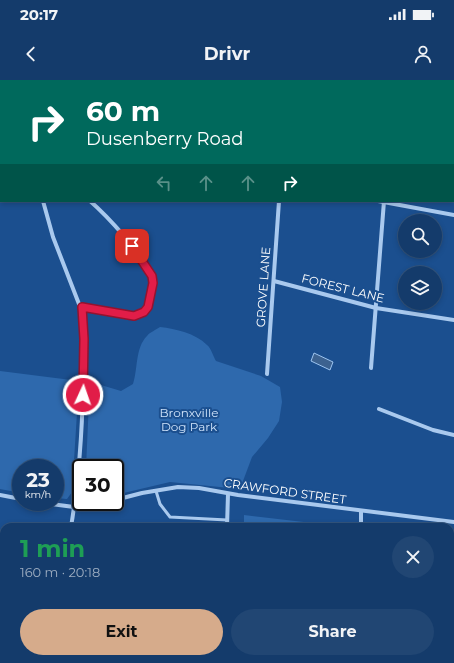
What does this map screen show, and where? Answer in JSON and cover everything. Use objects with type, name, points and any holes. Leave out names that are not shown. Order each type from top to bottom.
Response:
[{"type":"street","points":[[43,202],[53,237],[76,298],[82,307],[84,381],[79,459]]},
{"type":"street","points":[[82,307],[134,316],[148,307],[153,283],[152,276],[145,263],[91,202]]},
{"type":"street","name":"GROVE LANE","points":[[267,374],[279,202]]},
{"type":"street","points":[[371,368],[384,202],[454,215]]},
{"type":"street","name":"FOREST LANE","points":[[274,281],[376,308],[454,320]]},
{"type":"street","points":[[379,409],[433,430],[454,435]]},
{"type":"street","name":"CRAWFORD STREET","points":[[124,498],[178,487],[199,488],[228,494],[454,522]]},
{"type":"street","points":[[227,523],[228,494]]},
{"type":"street","points":[[0,495],[12,497]]},
{"type":"street","points":[[72,523],[74,511]]},
{"type":"street","points":[[361,511],[361,523]]},
{"type":"lane","points":[[156,491],[160,504],[170,517],[227,520]]},
{"type":"green space","name":"Bronxville Dog Park","points":[[160,327],[179,330],[197,337],[208,346],[216,361],[261,376],[280,387],[282,402],[279,421],[268,438],[252,457],[240,489],[170,482],[124,493],[124,459],[86,459],[90,378],[101,385],[121,391],[133,384],[140,346],[151,332]]},
{"type":"green space","points":[[0,371],[79,381],[74,459],[72,459],[72,492],[67,499],[64,499],[64,459],[12,459],[12,491],[0,489]]},
{"type":"green space","points":[[244,515],[313,523],[244,523]]},
{"type":"shaded area","points":[[314,353],[333,362],[330,370],[311,361]]},
{"type":"route","points":[[83,395],[84,339],[82,307],[134,316],[144,312],[148,307],[153,283],[152,276],[145,263],[132,246]]}]
